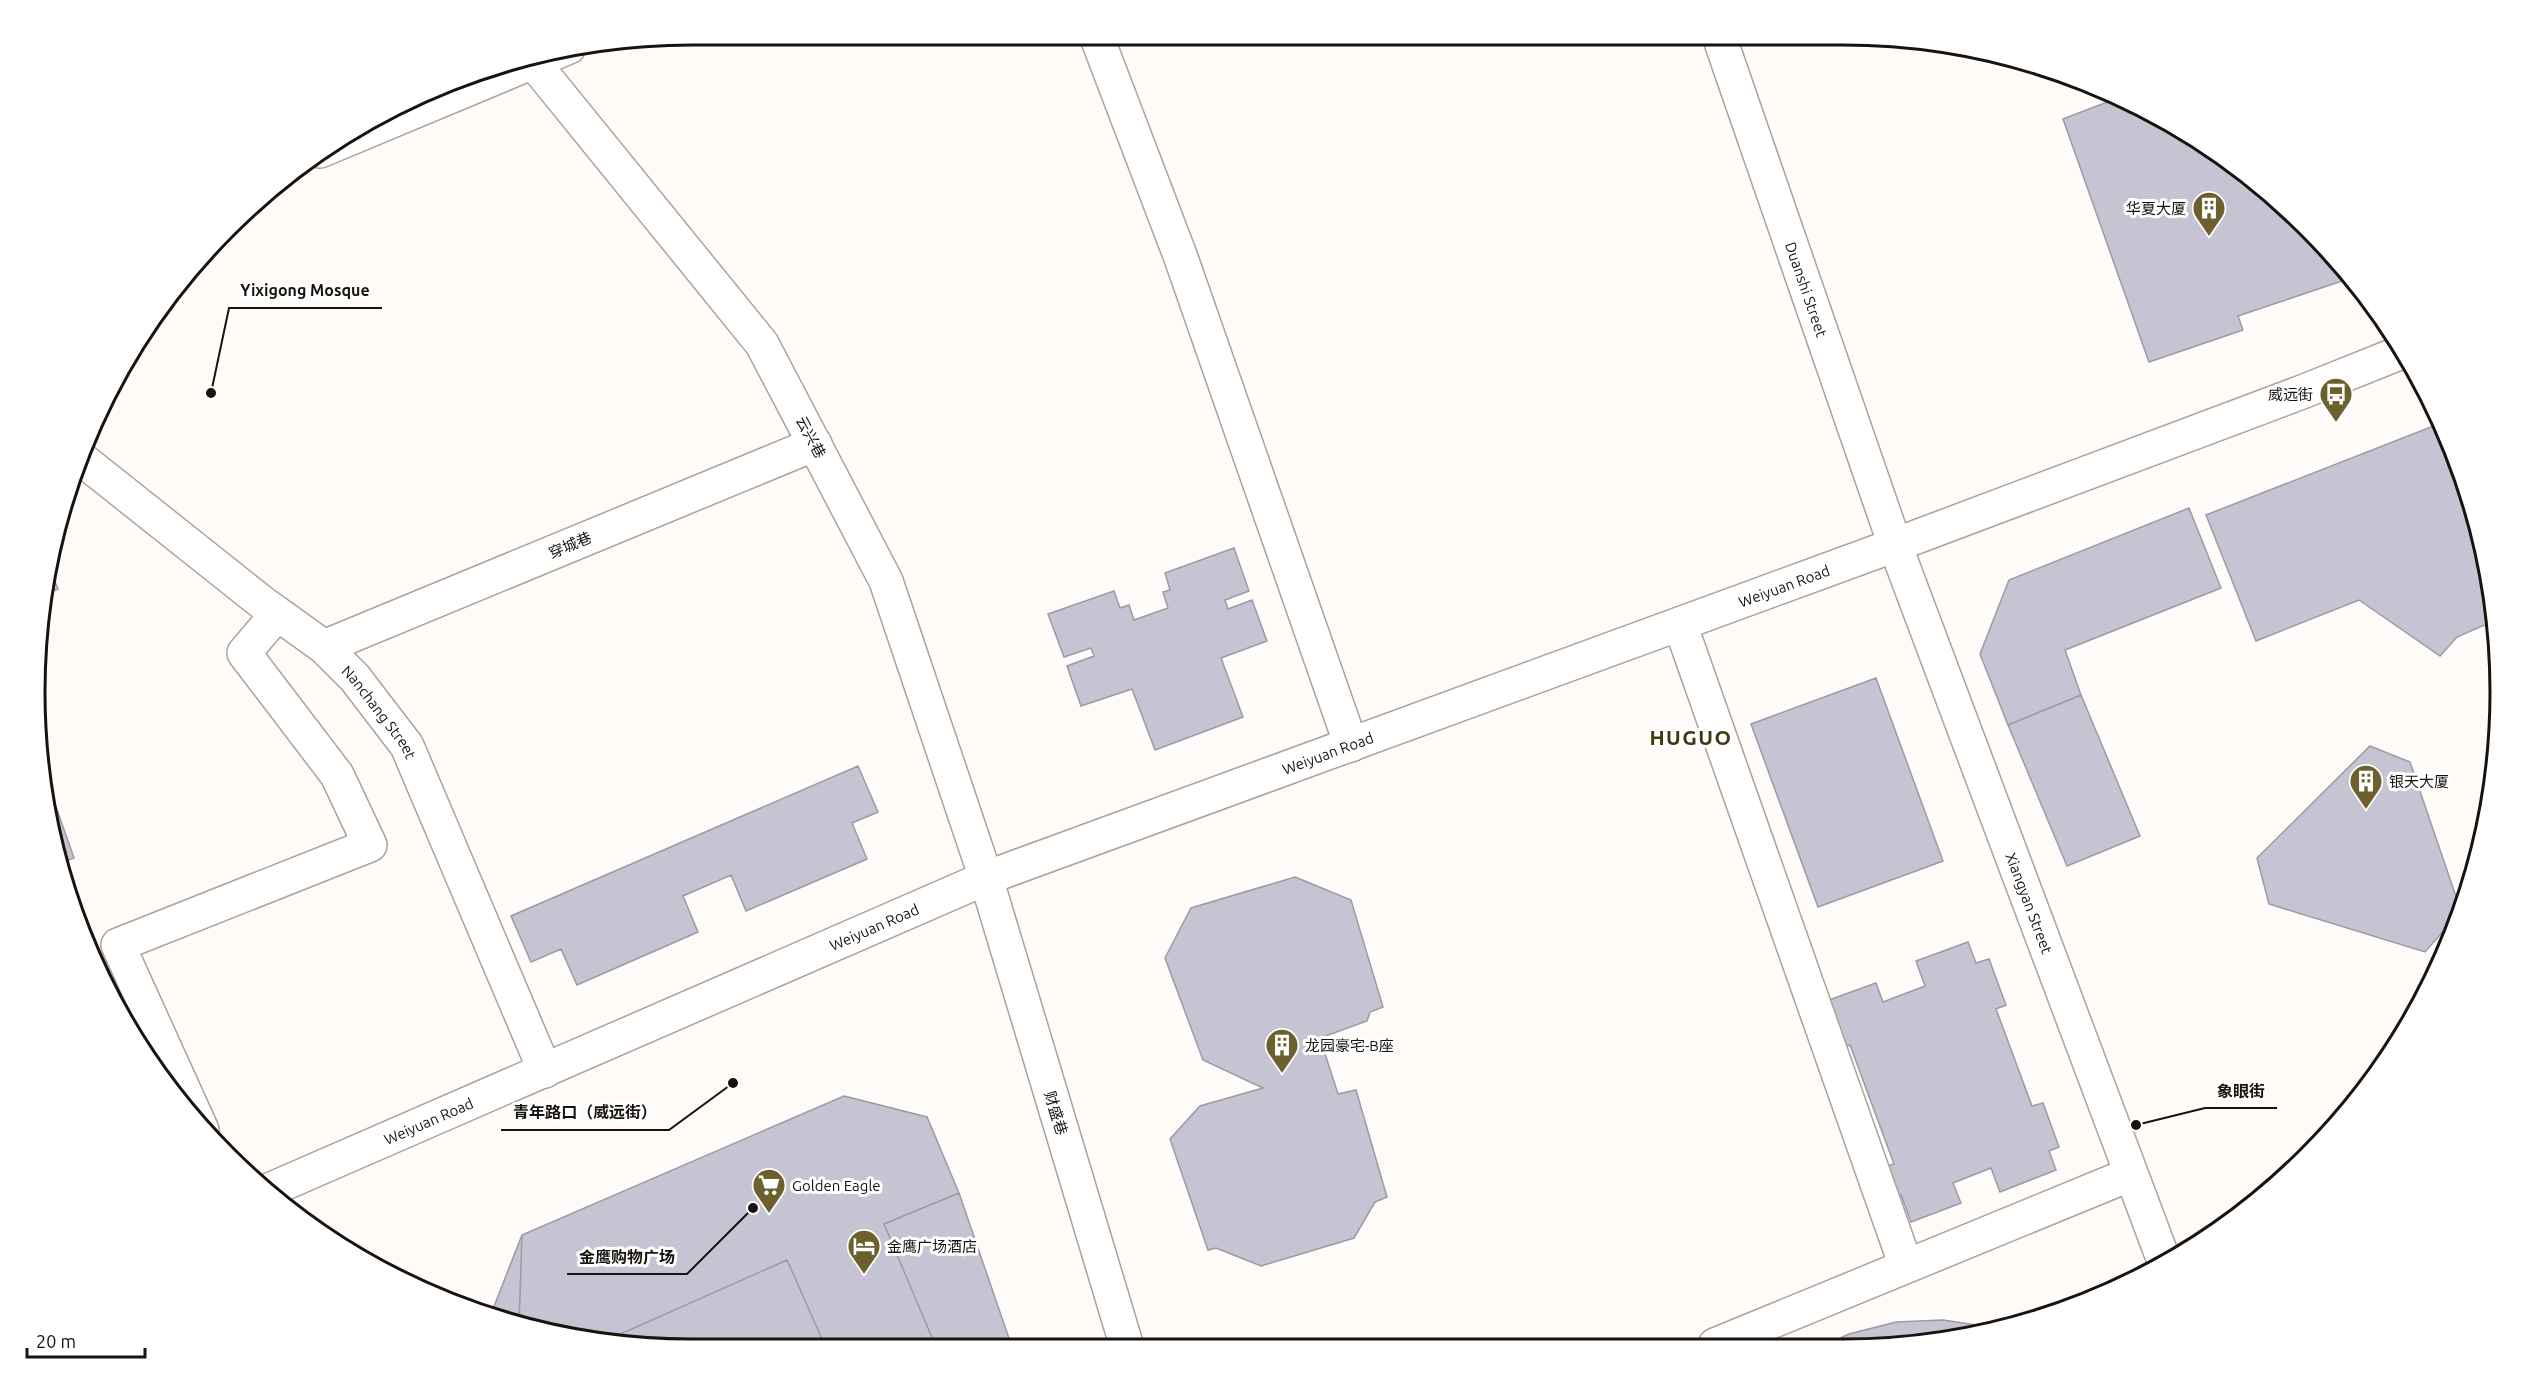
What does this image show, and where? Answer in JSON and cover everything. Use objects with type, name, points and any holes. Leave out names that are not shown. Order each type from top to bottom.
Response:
[{"type":"street","points":[[1100,45],[1185,269],[1351,745]]},
{"type":"street","name":"Duanshi Street","points":[[1722,45],[1895,545]]},
{"type":"street","name":"云兴巷","points":[[535,64],[762,344],[886,581],[986,878]]},
{"type":"street","points":[[390,121],[487,78]]},
{"type":"street","name":"Weiyuan Road","points":[[276,1187],[986,878],[1895,545],[2394,355]]},
{"type":"street","name":"穿城巷","points":[[324,647],[815,444]]},
{"type":"street","name":"Nanchang Street","points":[[87,463],[277,614],[324,647],[355,678],[407,746],[545,1071]]},
{"type":"street","name":"Xiangyan Street","points":[[1895,545],[2162,1254]]},
{"type":"street","points":[[186,1094],[118,945],[370,845],[337,775],[244,653],[277,614]]},
{"type":"street","points":[[1680,624],[1906,1266]]},
{"type":"street","name":"财盛巷","points":[[986,878],[1125,1339]]},
{"type":"street","points":[[1730,1339],[2131,1174]]},
{"type":"building","name":"华夏大厦","points":[[2108,102],[2166,132],[2202,154],[2270,206],[2342,281],[2238,316],[2243,330],[2149,362],[2063,119]]},
{"type":"building","points":[[2433,426],[2456,484],[2468,525],[2478,566],[2486,625],[2457,637],[2440,656],[2359,600],[2256,641],[2206,515]]},
{"type":"building","points":[[2189,508],[2221,588],[2065,650],[2081,695],[2008,725],[1980,654],[2009,580]]},
{"type":"building","points":[[1234,548],[1249,591],[1225,600],[1228,609],[1252,600],[1267,641],[1221,658],[1243,717],[1155,750],[1132,689],[1081,706],[1067,666],[1094,656],[1091,648],[1064,657],[1048,614],[1114,591],[1120,608],[1129,605],[1134,620],[1168,608],[1163,592],[1170,590],[1165,573]]},
{"type":"building","points":[[1876,678],[1943,861],[1818,907],[1751,724]]},
{"type":"building","points":[[2081,695],[2140,836],[2067,866],[2008,725]]},
{"type":"building","name":"银天大厦","points":[[2370,746],[2410,762],[2457,898],[2445,929],[2425,952],[2269,904],[2257,858]]},
{"type":"building","points":[[858,766],[878,812],[852,823],[867,859],[746,911],[731,875],[683,896],[698,932],[577,985],[561,949],[531,962],[511,916]]},
{"type":"building","points":[[55,804],[74,858],[67,860]]},
{"type":"building","name":"龙园豪宅-B座","points":[[1295,877],[1351,900],[1383,1007],[1370,1012],[1367,1021],[1320,1038],[1338,1094],[1356,1090],[1387,1197],[1375,1202],[1354,1238],[1261,1266],[1216,1248],[1208,1250],[1170,1139],[1200,1106],[1263,1088],[1203,1060],[1165,958],[1191,908]]},
{"type":"building","points":[[1968,942],[1976,963],[1989,959],[2006,1005],[1996,1009],[2032,1106],[2043,1103],[2059,1147],[2049,1151],[2056,1170],[2000,1192],[1991,1168],[1953,1183],[1961,1203],[1911,1222],[1901,1195],[1892,1198],[1881,1168],[1894,1164],[1850,1045],[1837,1049],[1829,1000],[1876,983],[1883,1002],[1925,986],[1916,961]]},
{"type":"building","name":"Golden Eagle","points":[[844,1096],[927,1117],[959,1193],[1009,1339],[650,1338],[566,1327],[493,1308],[522,1235]]},
{"type":"building","name":"Golden Eagle","points":[[844,1096],[927,1117],[959,1193],[884,1224],[933,1339],[822,1339],[787,1260],[620,1334],[566,1327],[525,1317],[519,1315],[522,1235]]},
{"type":"building","points":[[1943,1320],[1977,1325],[1885,1338],[1838,1339],[1896,1322]]},
{"type":"place","name":"华夏大厦","points":[[2209,237]]},
{"type":"place","name":"Yixigong Mosque","points":[[211,393]]},
{"type":"place","name":"威远街","points":[[2336,423]]},
{"type":"place","name":"银天大厦","points":[[2366,810]]},
{"type":"place","name":"龙园豪宅-B座","points":[[1282,1074]]},
{"type":"place","name":"青年路口（威远街）","points":[[733,1083]]},
{"type":"place","name":"象眼街","points":[[2136,1125]]},
{"type":"place","name":"金鹰购物广场","points":[[753,1208]]},
{"type":"place","name":"Golden Eagle","points":[[769,1214]]},
{"type":"place","name":"金鹰广场酒店","points":[[864,1275]]},
{"type":"district","name":"HUGUO","points":[[1691,737]]}]
